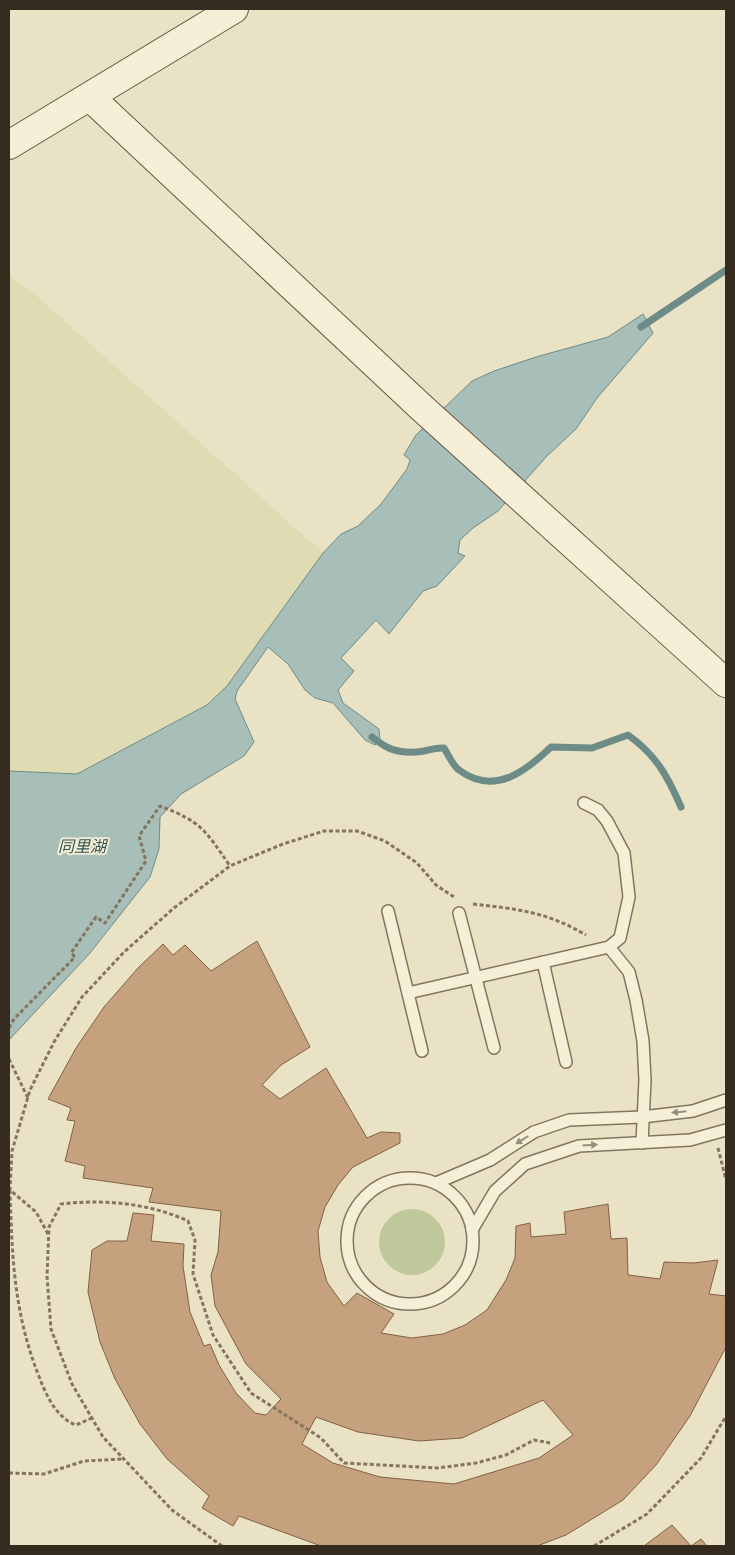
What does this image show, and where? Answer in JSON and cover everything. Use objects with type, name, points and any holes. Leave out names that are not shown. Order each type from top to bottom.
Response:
[{"type":"street","points":[[9,145],[234,9]]},
{"type":"street","points":[[90,96],[422,408],[726,683]]},
{"type":"lane","points":[[408,992],[609,947],[620,938],[629,897],[624,853],[607,821],[598,810],[584,802]]},
{"type":"lane","points":[[388,911],[422,1051]]},
{"type":"lane","points":[[459,913],[494,1048]]},
{"type":"lane","points":[[609,947],[629,972],[643,1041],[645,1080],[642,1143]]},
{"type":"lane","points":[[543,962],[566,1062]]},
{"type":"lane","points":[[436,1183],[490,1160],[534,1132],[569,1120],[642,1117],[693,1111],[726,1100]]},
{"type":"lane","points":[[472,1230],[495,1191],[525,1164],[579,1146],[690,1140],[726,1130]]},
{"type":"lane","points":[[416,1178],[436,1183],[453,1195],[462,1206],[472,1230],[472,1252],[466,1272],[452,1288],[434,1300],[414,1304],[392,1302],[374,1293],[358,1278],[350,1259],[347,1238],[351,1218],[362,1201],[377,1187],[396,1180],[416,1178]]},
{"type":"path","points":[[9,1028],[14,1019],[75,957],[70,953],[96,918],[105,922],[146,862],[138,836],[160,806],[186,816],[205,829],[230,866]]},
{"type":"path","points":[[92,1418],[76,1425],[64,1420],[45,1392],[27,1346],[17,1298],[12,1250],[10,1190],[12,1151],[28,1098],[54,1042],[82,997],[131,946],[174,908],[230,866],[283,844],[324,831],[357,831],[385,841],[418,862],[436,885],[456,898]]},
{"type":"path","points":[[471,903],[526,910],[563,922],[609,947]]},
{"type":"path","points":[[9,1059],[28,1098]]},
{"type":"path","points":[[714,1133],[726,1180]]},
{"type":"path","points":[[10,1190],[36,1212],[48,1234]]},
{"type":"path","points":[[222,1546],[172,1510],[124,1459],[104,1437],[72,1384],[51,1329],[48,1234],[49,1227],[61,1204],[95,1200],[166,1211],[188,1221],[195,1240],[193,1274],[213,1335],[222,1350],[251,1394],[321,1438],[344,1463],[438,1468],[476,1463],[506,1455],[534,1440],[550,1443]]},
{"type":"path","points":[[594,1546],[647,1514],[700,1458],[726,1416]]},
{"type":"path","points":[[9,1473],[44,1474],[84,1461],[124,1459]]},
{"type":"shaded area","points":[[9,276],[38,297],[323,553],[227,686],[207,705],[77,774],[9,771]]},
{"type":"green space","points":[[405,1209],[419,1209],[431,1214],[440,1223],[445,1235],[443,1255],[436,1266],[419,1275],[405,1275],[393,1270],[384,1261],[379,1249],[379,1235],[384,1223],[393,1214]]},
{"type":"water","name":"同里湖","points":[[643,314],[653,333],[597,398],[576,429],[547,456],[498,511],[473,528],[460,540],[458,553],[465,556],[437,586],[423,591],[389,634],[376,620],[341,658],[354,671],[338,690],[343,703],[379,729],[380,740],[375,745],[365,740],[333,703],[315,698],[305,690],[288,664],[268,647],[237,691],[235,699],[254,742],[244,756],[181,794],[160,817],[159,849],[150,877],[90,953],[9,1040],[9,771],[77,774],[207,705],[227,686],[323,553],[341,534],[358,526],[381,504],[407,469],[410,460],[404,455],[416,435],[472,381],[494,371],[536,357],[608,337]]},
{"type":"building","points":[[257,941],[310,1047],[281,1065],[262,1085],[280,1099],[326,1068],[367,1138],[381,1132],[400,1133],[400,1143],[353,1167],[338,1185],[325,1207],[318,1231],[320,1257],[327,1282],[344,1306],[357,1293],[394,1314],[381,1333],[412,1338],[443,1334],[465,1325],[487,1310],[506,1280],[515,1258],[516,1226],[530,1223],[531,1237],[566,1234],[564,1212],[608,1204],[611,1239],[627,1238],[628,1275],[660,1279],[664,1262],[693,1263],[718,1260],[709,1294],[726,1296],[726,1347],[690,1416],[656,1465],[623,1500],[566,1535],[537,1546],[321,1546],[239,1516],[233,1526],[202,1508],[209,1496],[167,1459],[140,1424],[115,1379],[100,1342],[88,1292],[92,1250],[107,1241],[127,1241],[133,1213],[154,1215],[151,1241],[184,1244],[183,1266],[190,1312],[204,1346],[210,1344],[219,1365],[236,1393],[255,1413],[266,1415],[281,1399],[246,1364],[215,1306],[211,1275],[218,1252],[221,1211],[149,1202],[153,1188],[83,1178],[85,1166],[65,1161],[75,1121],[67,1120],[71,1108],[48,1099],[76,1048],[104,1007],[138,968],[163,944],[173,955],[185,945],[211,971]],"holes":[[[543,1400],[573,1435],[539,1458],[454,1484],[380,1477],[333,1463],[302,1444],[316,1417],[358,1432],[419,1441],[462,1438]]]},
{"type":"building","points":[[672,1525],[691,1546],[644,1546]]},
{"type":"building","points":[[701,1539],[707,1546],[691,1546]]},
{"type":"waterway","points":[[641,327],[726,270]]},
{"type":"waterway","points":[[372,737],[382,745],[403,752],[420,752],[444,748],[459,770],[472,778],[484,781],[497,781],[520,772],[551,747],[592,748],[628,735],[646,750],[660,766],[681,807]]}]
